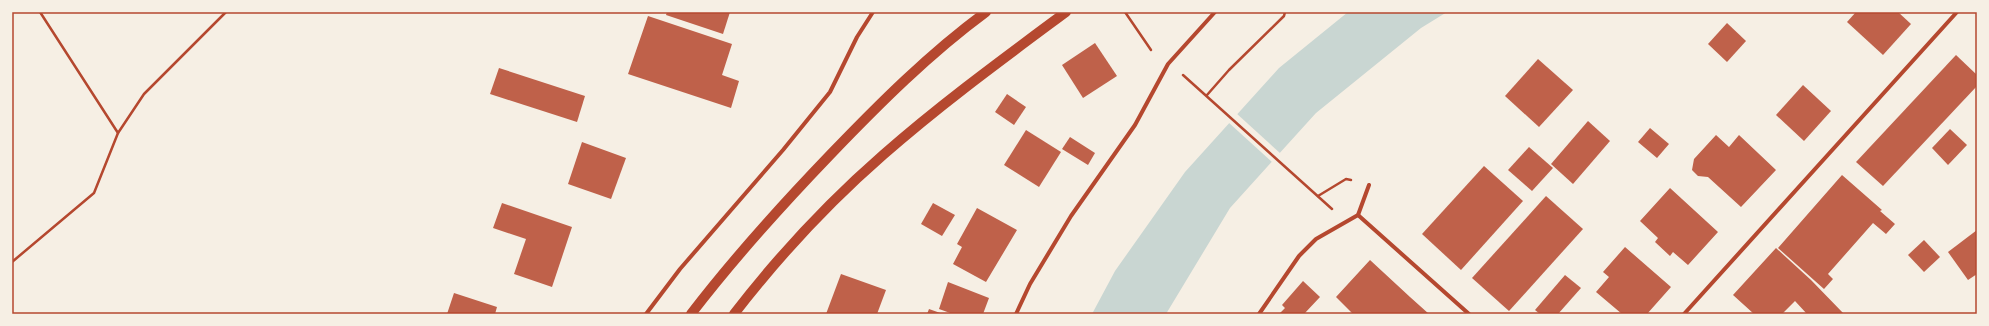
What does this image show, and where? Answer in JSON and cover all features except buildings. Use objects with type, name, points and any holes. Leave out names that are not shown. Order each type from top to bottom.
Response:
[{"type":"main road","points":[[691,314],[755,236],[856,128],[902,82],[986,12]]},
{"type":"main road","points":[[734,314],[784,254],[832,203],[883,155],[998,63],[1066,12]]},
{"type":"street","points":[[646,314],[680,269],[783,150],[830,92],[857,37],[873,12]]},
{"type":"street","points":[[1016,314],[1030,284],[1067,223],[1135,125],[1168,64],[1215,12]]},
{"type":"street","points":[[1684,314],[1957,12]]},
{"type":"street","points":[[1259,314],[1299,256],[1316,239],[1358,215],[1369,185]]},
{"type":"street","points":[[1358,215],[1469,314]]},
{"type":"path","points":[[40,12],[118,133]]},
{"type":"path","points":[[12,262],[94,193],[118,133],[144,94],[226,12]]},
{"type":"path","points":[[1125,12],[1151,50]]},
{"type":"path","points":[[1207,95],[1229,70],[1284,16],[1285,12]]},
{"type":"path","points":[[1182,74],[1214,101],[1345,222]]},
{"type":"path","points":[[1318,196],[1346,179],[1356,180],[1367,191]]},
{"type":"shaded area","points":[[1348,12],[1447,12],[1421,28],[1316,113],[1230,208],[1166,314],[1092,314],[1115,271],[1185,172],[1279,68]]},
{"type":"pier","points":[[1236,113],[1281,154],[1273,163],[1228,122]]}]
